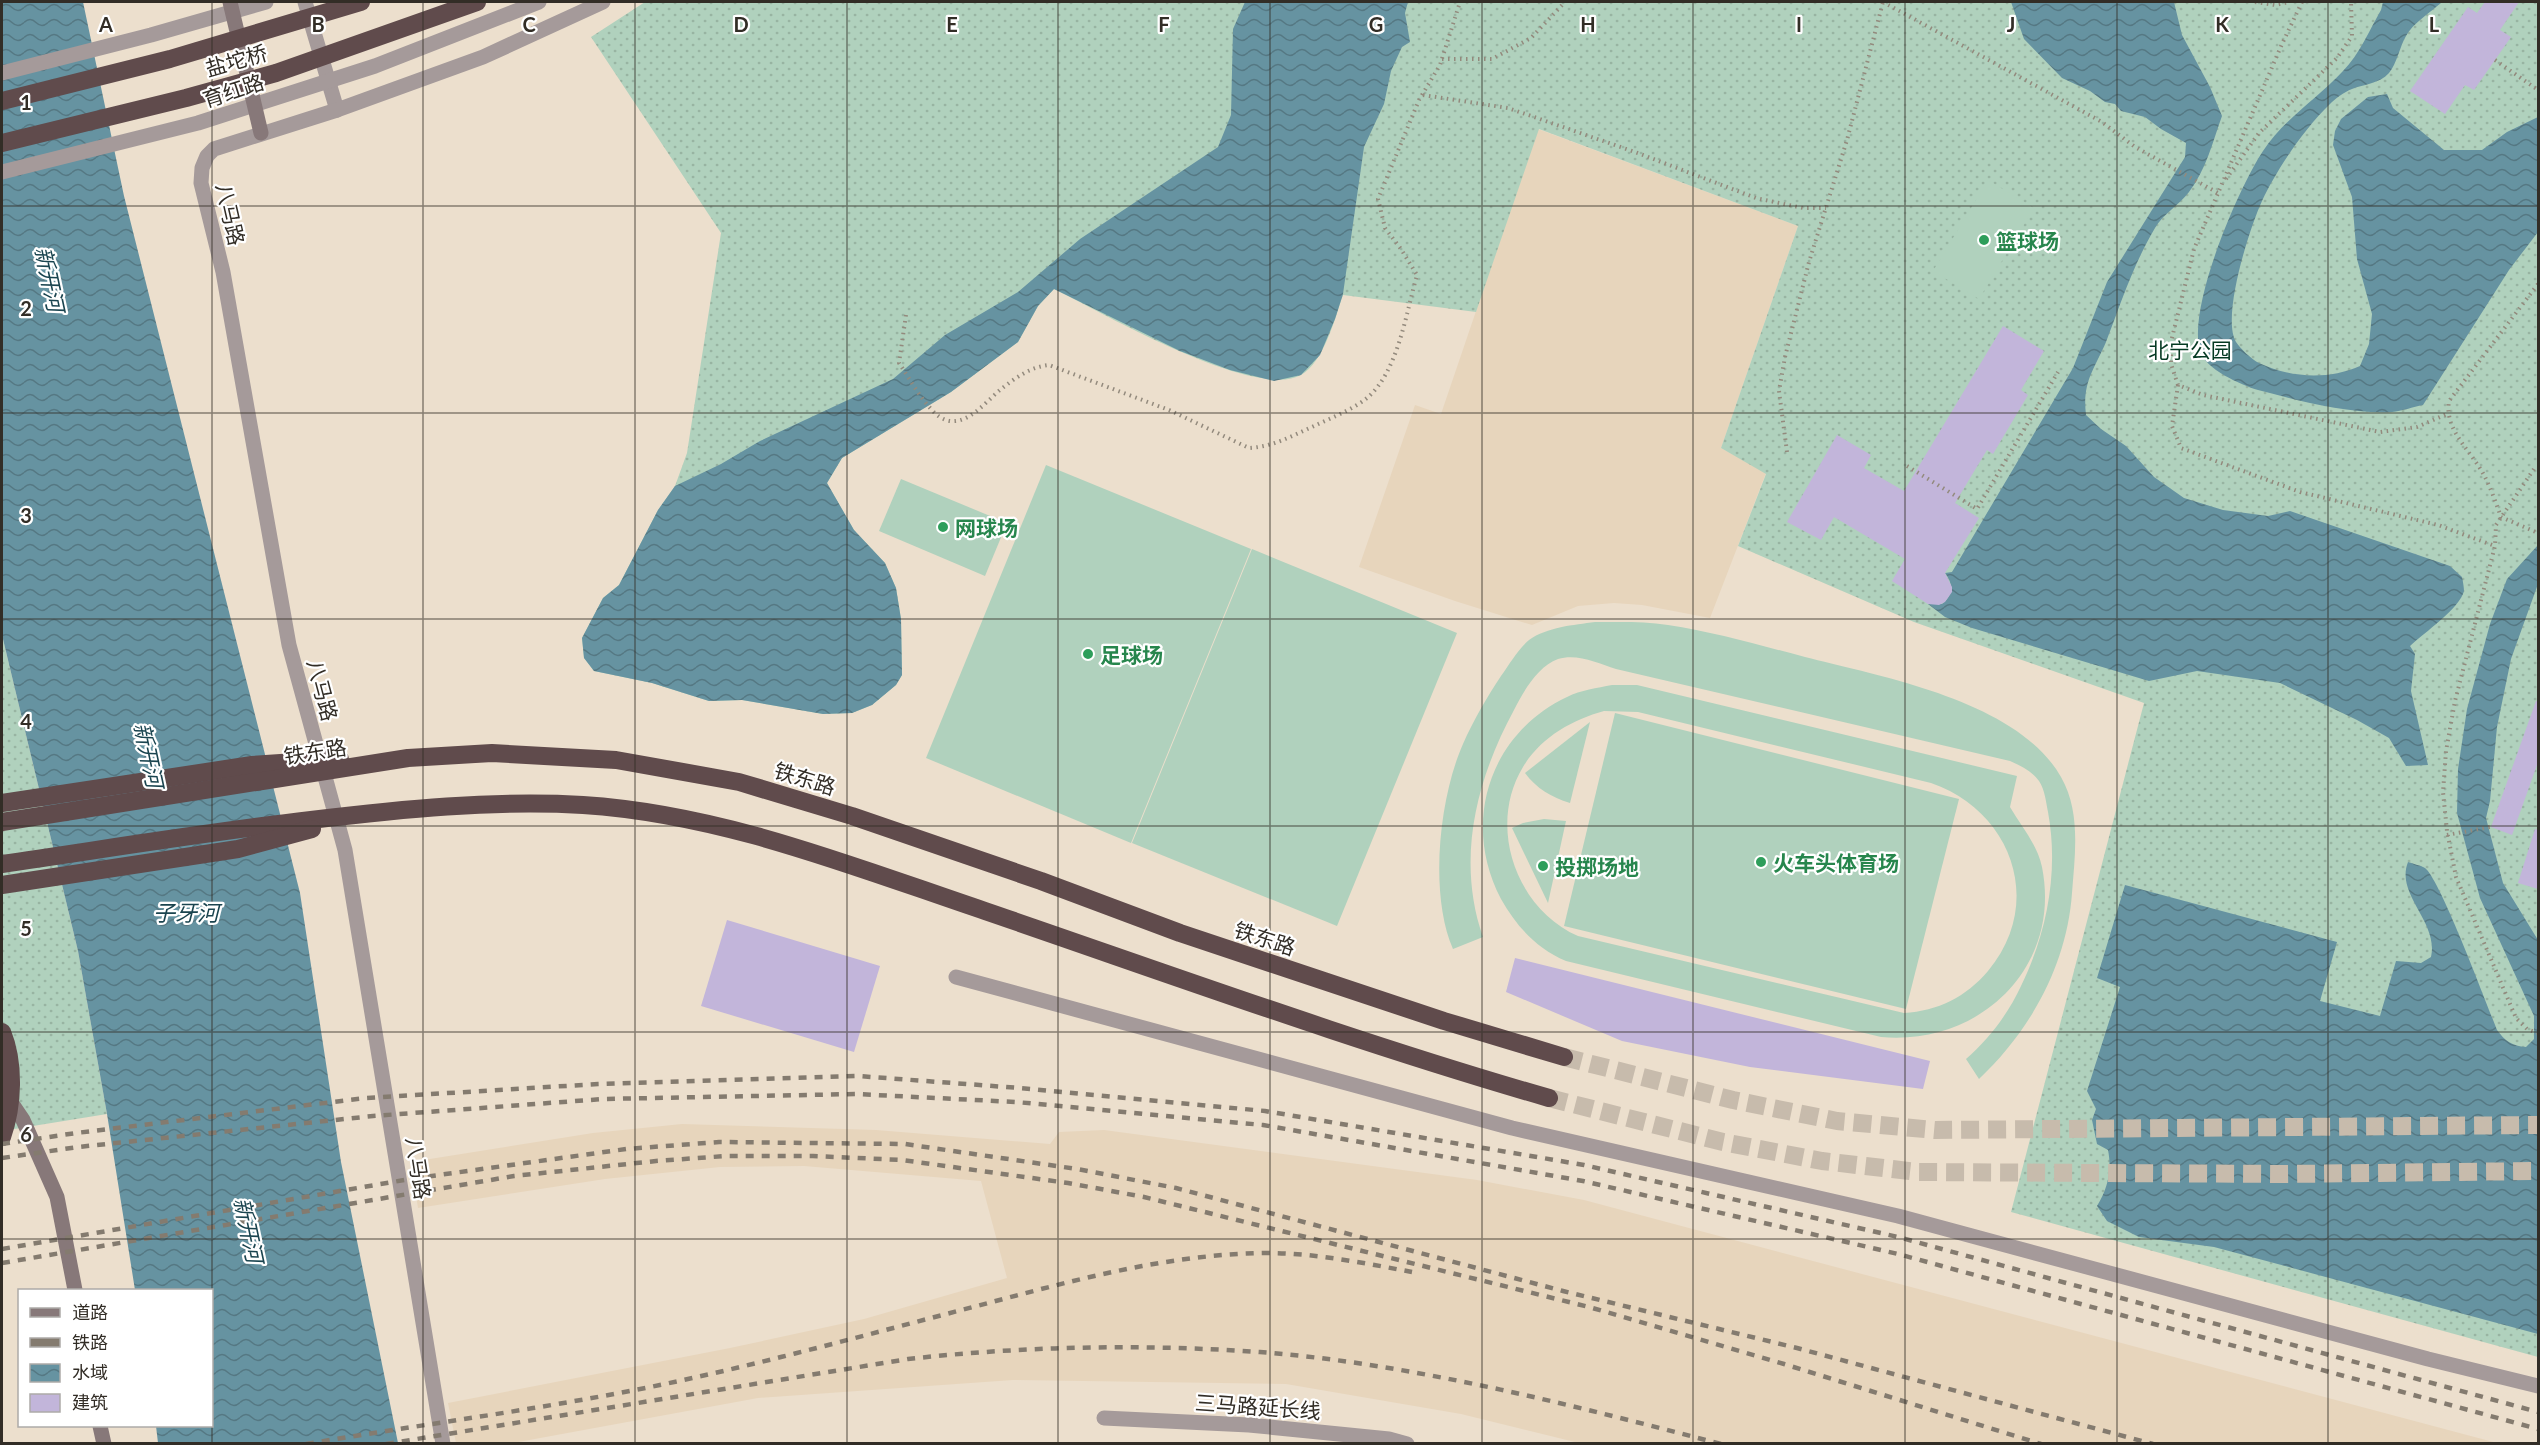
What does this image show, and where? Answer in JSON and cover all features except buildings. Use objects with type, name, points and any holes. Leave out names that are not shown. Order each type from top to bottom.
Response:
[{"type":"highway","name":"盐坨桥","points":[[2,101],[170,59],[361,2]]},
{"type":"highway","name":"盐坨桥","points":[[2,143],[186,98],[276,73],[477,2]]},
{"type":"highway","name":"铁东路","points":[[2,822],[408,758],[492,753],[562,755],[616,760],[706,776],[781,793],[1041,881],[1180,933],[1444,1021],[1564,1057]]},
{"type":"highway","points":[[2,803],[252,765],[333,759],[408,758]]},
{"type":"highway","points":[[2,864],[252,827],[447,805],[516,803],[586,805],[681,819],[764,838],[1309,1023],[1466,1074],[1549,1098]]},
{"type":"highway","points":[[2,885],[238,849],[380,811]]},
{"type":"highway","points":[[2,1032],[9,1060],[10,1087],[9,1114],[2,1137]]},
{"type":"street","points":[[230,2],[261,133]]},
{"type":"street","points":[[2,73],[151,35],[266,2]]},
{"type":"street","points":[[305,2],[337,110]]},
{"type":"street","name":"育红路","points":[[2,172],[220,116],[375,66],[539,2]]},
{"type":"street","name":"八马路","points":[[443,1443],[345,850],[289,645],[223,272],[201,183],[202,168],[207,156],[214,149],[337,110],[483,57],[603,2]]},
{"type":"street","points":[[956,977],[1512,1128],[1898,1216],[2416,1356],[2538,1386]]},
{"type":"street","points":[[2,1089],[23,1120],[57,1197],[75,1289]]},
{"type":"street","name":"三马路延长线","points":[[1104,1418],[1249,1425],[1389,1439],[1407,1443]]},
{"type":"street","points":[[100,1427],[104,1443]]},
{"type":"path","points":[[906,315],[899,363],[931,410],[942,418],[954,421],[964,420],[976,413],[1018,376],[1040,366],[1049,365],[1169,410],[1249,448],[1263,448],[1286,440],[1366,399],[1381,384],[1394,358],[1417,275],[1385,228],[1378,199],[1423,95],[1442,59],[1460,2]]},
{"type":"path","points":[[1442,59],[1492,59],[1531,38],[1565,2]]},
{"type":"path","points":[[1787,452],[1779,391],[1809,262],[1847,140],[1883,2],[2102,122],[2135,147],[2217,193]]},
{"type":"path","points":[[2255,2],[2276,5],[2289,2]]},
{"type":"path","points":[[2302,2],[2194,249],[2171,342],[2171,364],[2178,385],[2172,426],[2181,448],[2300,492],[2438,525],[2495,546]]},
{"type":"path","points":[[2217,193],[2259,133],[2337,58],[2352,36],[2350,2]]},
{"type":"path","points":[[2494,60],[2538,90]]},
{"type":"path","points":[[1423,95],[1508,108],[1635,152],[1756,198],[1803,208],[1826,208]]},
{"type":"path","points":[[2538,284],[2449,401],[2447,414],[2451,426],[2484,475],[2501,517],[2538,533]]},
{"type":"path","points":[[1907,466],[1977,509],[2058,372]]},
{"type":"path","points":[[2178,385],[2203,395],[2380,432],[2417,427],[2447,414]]},
{"type":"path","points":[[2534,469],[2496,525],[2495,546],[2453,711],[2443,792],[2447,835],[2456,877],[2516,1018],[2527,1029],[2538,1032]]},
{"type":"path","points":[[2447,835],[2490,827]]},
{"type":"shaded area","points":[[1538,129],[1798,226],[1721,448],[1766,473],[1710,618],[1642,605],[1614,603],[1578,606],[1532,625],[1359,567],[1415,405],[1441,414]]},
{"type":"shaded area","points":[[682,1124],[876,1130],[1050,1144],[1059,1132],[1104,1130],[1477,1180],[1584,1200],[2497,1443],[1579,1443],[1461,1414],[1286,1384],[1013,1380],[758,1398],[513,1443],[456,1443],[448,1403],[730,1348],[864,1319],[1007,1278],[981,1181],[804,1166],[720,1167],[605,1179],[418,1208],[411,1162],[593,1133]]},
{"type":"green space","name":"北宁公园","points":[[645,2],[2538,2],[2538,1357],[2011,1212],[2144,703],[1914,622],[1738,546],[1766,474],[1721,448],[1798,226],[1539,129],[1476,312],[1343,295],[1328,339],[1316,360],[1301,375],[1279,380],[1250,376],[1215,365],[1141,333],[1054,289],[1038,306],[1018,342],[951,392],[842,458],[827,483],[854,530],[885,563],[896,588],[901,619],[902,675],[896,685],[872,705],[852,713],[823,714],[742,700],[709,701],[652,683],[594,671],[584,658],[582,638],[603,598],[619,585],[658,510],[675,486],[687,453],[721,233],[591,37]]},
{"type":"green space","name":"篮球场","points":[[1988,180],[2034,208],[1979,299],[1933,271]]},
{"type":"green space","name":"足球场","points":[[1046,465],[1251,549],[1131,843],[926,758]]},
{"type":"green space","name":"网球场","points":[[901,479],[1007,523],[985,576],[879,531]]},
{"type":"green space","name":"足球场","points":[[1252,549],[1457,633],[1337,926],[1132,843]]},
{"type":"green space","points":[[1595,622],[1650,623],[1685,628],[1909,684],[1982,711],[2014,729],[2041,751],[2061,777],[2072,804],[2075,834],[2069,919],[2063,945],[2043,994],[2015,1039],[1979,1079],[1966,1059],[1997,1026],[2021,986],[2038,945],[2051,879],[2051,834],[2043,788],[2033,774],[2010,761],[1616,669],[1587,660],[1573,657],[1558,659],[1544,667],[1527,688],[1489,764],[1480,792],[1471,850],[1471,879],[1475,908],[1483,937],[1453,949],[1441,901],[1440,846],[1448,791],[1463,744],[1491,692],[1514,657],[1529,640],[1552,629]]},
{"type":"green space","points":[[2,635],[78,951],[107,1114],[2,1131]]},
{"type":"green space","points":[[1612,685],[1637,685],[2017,776],[2010,807],[2033,843],[2040,859],[2045,903],[2039,937],[2026,967],[2006,993],[1981,1014],[1951,1028],[1917,1036],[1881,1037],[1566,961],[1545,950],[1528,936],[1514,919],[1501,899],[1489,870],[1483,841],[1484,811],[1490,783],[1501,757],[1518,733],[1540,713],[1572,695]],"holes":[[[1604,711],[1638,712],[1931,783],[1959,796],[1982,815],[2000,837],[2011,862],[2016,889],[2015,917],[2005,945],[1988,971],[1970,988],[1950,1001],[1940,1006],[1904,1013],[1578,936],[1556,923],[1538,906],[1524,886],[1514,864],[1508,839],[1508,814],[1512,790],[1530,756],[1558,731],[1580,719]]]},
{"type":"green space","name":"火车头体育场","points":[[1615,713],[1959,799],[1906,1009],[1564,926]]},
{"type":"green space","name":"投掷场地","points":[[1590,722],[1570,803],[1545,792],[1534,784],[1525,773]]},
{"type":"green space","name":"投掷场地","points":[[1544,819],[1566,821],[1548,903],[1512,828],[1523,823]]},
{"type":"water","name":"子牙河","points":[[2,2],[83,2],[124,196],[300,893],[341,1162],[398,1443],[158,1443],[156,1427],[213,1427],[213,1289],[135,1289],[78,951],[2,635]]},
{"type":"water","points":[[1245,2],[1408,2],[1405,13],[1410,42],[1402,47],[1391,71],[1384,104],[1364,147],[1343,294],[1320,355],[1301,375],[1274,381],[1230,370],[1180,351],[1054,289],[1038,306],[1018,342],[951,392],[842,458],[827,483],[854,530],[885,563],[896,588],[901,619],[902,675],[896,685],[872,705],[852,713],[823,714],[742,700],[709,701],[652,683],[594,671],[584,658],[582,638],[603,598],[619,585],[658,510],[675,486],[721,464],[760,441],[893,379],[945,335],[1018,292],[1080,239],[1218,147],[1231,115],[1233,29]]},
{"type":"water","points":[[2011,2],[2174,2],[2182,35],[2210,87],[2222,116],[2195,183],[2185,197],[2158,223],[2140,256],[2087,385],[2086,415],[2101,429],[2126,446],[2154,477],[2184,498],[2223,510],[2268,516],[2290,511],[2450,566],[2462,577],[2464,591],[2456,605],[2410,646],[2415,654],[2411,691],[2428,765],[2406,766],[2389,738],[2280,683],[2197,671],[2149,681],[1972,628],[1945,617],[1928,604],[1942,604],[1948,597],[1951,586],[1945,573],[1952,572],[2073,368],[2107,282],[2185,157],[2186,143],[2145,117],[2121,111],[2115,104],[2105,102],[2090,91],[2062,78],[2024,39]]},
{"type":"water","points":[[2383,2],[2442,2],[2409,31],[2389,73],[2376,82],[2349,90],[2332,102],[2301,137],[2275,176],[2257,213],[2234,293],[2232,330],[2236,342],[2246,354],[2256,361],[2284,372],[2310,375],[2335,374],[2360,366],[2369,344],[2372,314],[2357,259],[2352,197],[2333,145],[2335,131],[2341,119],[2368,97],[2387,94],[2393,108],[2444,150],[2482,150],[2507,132],[2538,117],[2538,232],[2509,270],[2423,405],[2396,411],[2375,412],[2324,406],[2242,384],[2216,370],[2203,358],[2198,331],[2201,307],[2217,249],[2241,192],[2263,151],[2291,119],[2349,65],[2381,10]]},
{"type":"water","points":[[2538,545],[2538,584],[2511,659],[2497,727],[2490,801],[2486,818],[2503,883],[2538,940],[2538,1334],[2214,1247],[2139,1237],[2107,1221],[2097,1206],[2108,1179],[2110,1165],[2108,1150],[2097,1144],[2092,1120],[2096,1109],[2087,1091],[2120,987],[2097,978],[2125,885],[2337,942],[2320,1001],[2380,1016],[2396,961],[2421,963],[2431,957],[2432,944],[2429,932],[2407,886],[2408,862],[2421,866],[2432,877],[2441,894],[2497,1030],[2506,1040],[2517,1045],[2526,1047],[2534,1039],[2534,1016],[2480,898],[2457,813],[2458,769],[2467,709],[2490,624],[2507,579]]},
{"type":"tunnel","points":[[1564,1057],[1733,1100],[1837,1121],[1935,1130],[2538,1125]]},
{"type":"tunnel","points":[[1549,1098],[1723,1142],[1822,1161],[1918,1172],[2285,1174],[2538,1171]]},
{"type":"railway","points":[[2,1144],[366,1098],[598,1084],[858,1076],[1020,1088],[1265,1111],[1584,1165],[1898,1237],[2538,1412]]},
{"type":"railway","points":[[2,1158],[78,1147],[373,1116],[603,1099],[856,1094],[1016,1102],[1263,1125],[1583,1181],[1898,1254],[2538,1429]]},
{"type":"railway","points":[[2,1249],[410,1179],[626,1149],[719,1142],[905,1144],[1077,1169],[1176,1188],[1563,1291],[1797,1348],[2153,1444]]},
{"type":"railway","points":[[2,1263],[514,1176],[726,1156],[813,1156],[902,1160],[1068,1183],[1144,1197],[1589,1307],[1784,1364],[2041,1444]]},
{"type":"railway","points":[[306,1444],[551,1405],[697,1377],[1120,1270],[1192,1258],[1284,1253],[1339,1259],[1412,1272]]},
{"type":"railway","points":[[386,1444],[908,1359],[996,1351],[1128,1347],[1260,1352],[1376,1366],[1550,1401],[1721,1444]]},
{"type":"place","name":"篮球场","points":[[1984,240]]},
{"type":"place","name":"网球场","points":[[943,527]]},
{"type":"place","name":"足球场","points":[[1088,654]]},
{"type":"place","name":"火车头体育场","points":[[1761,862]]},
{"type":"place","name":"投掷场地","points":[[1543,866]]},
{"type":"water label","name":"新开河","points":[[50,279]]},
{"type":"water label","name":"新开河","points":[[149,755]]},
{"type":"water label","name":"新开河","points":[[249,1230]]}]
